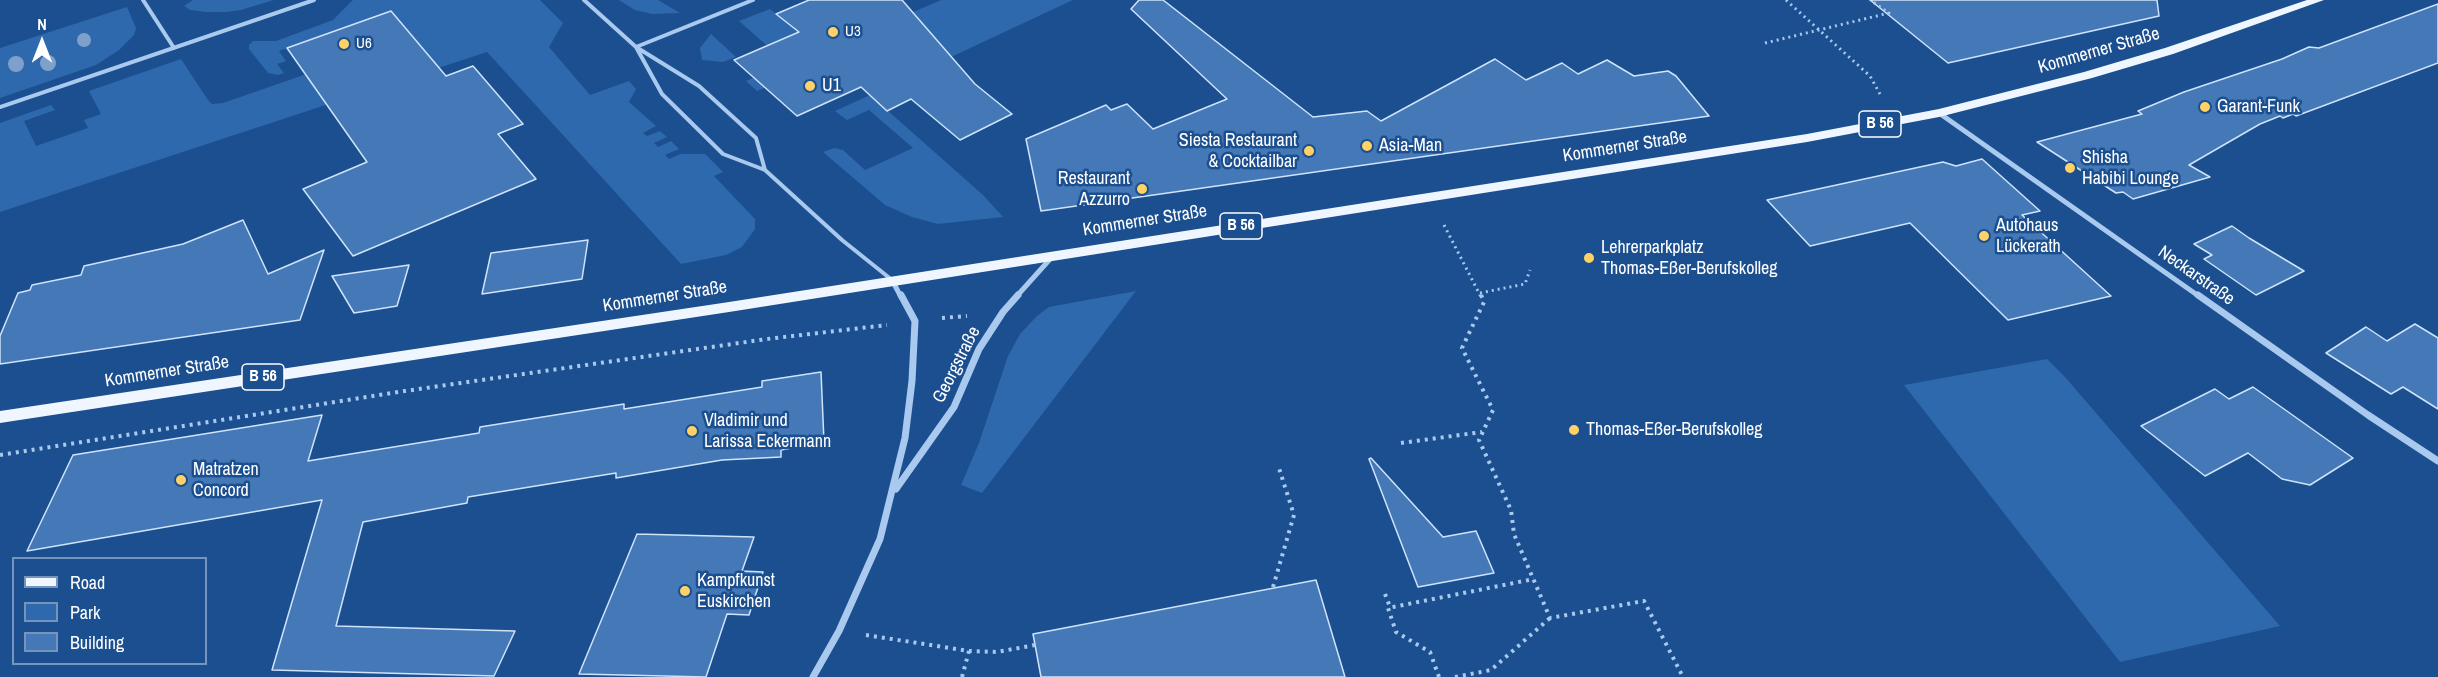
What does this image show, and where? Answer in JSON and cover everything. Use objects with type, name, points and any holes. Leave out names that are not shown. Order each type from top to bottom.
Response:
[{"type":"main road","name":"Kommerner Straße","points":[[0,417],[717,309],[1807,138],[1939,113],[2098,72],[2318,0]]},
{"type":"street","name":"Neckarstraße","points":[[1939,113],[2358,409],[2438,461]]},
{"type":"street","name":"Georgstraße","points":[[894,492],[954,407],[979,349],[1004,312],[1053,255]]},
{"type":"street","points":[[892,280],[915,321]]},
{"type":"street","name":"Georgstraße","points":[[813,677],[839,631],[880,539],[894,492],[907,427],[915,321]]},
{"type":"lane","points":[[143,0],[174,48]]},
{"type":"lane","points":[[0,107],[314,0]]},
{"type":"lane","points":[[584,0],[636,46],[699,86],[756,138],[765,170]]},
{"type":"lane","points":[[636,46],[753,0]]},
{"type":"lane","points":[[636,46],[662,94],[723,154],[765,170],[842,240],[892,280]]},
{"type":"path","points":[[1786,0],[1870,76],[1895,121]]},
{"type":"path","points":[[1765,43],[1889,13],[1870,0]]},
{"type":"path","points":[[1429,198],[1484,302],[1462,348],[1493,410],[1479,440],[1511,510],[1514,534],[1550,618]]},
{"type":"path","points":[[1480,293],[1525,284],[1530,270]]},
{"type":"path","points":[[0,455],[720,345],[1004,312]]},
{"type":"path","points":[[1401,443],[1482,432]]},
{"type":"path","points":[[1273,587],[1294,515],[1278,465]]},
{"type":"path","points":[[1390,607],[1534,579]]},
{"type":"path","points":[[1386,594],[1396,632],[1430,652],[1439,677]]},
{"type":"path","points":[[1455,677],[1491,670],[1550,618],[1644,601],[1683,677]]},
{"type":"path","points":[[839,631],[969,651],[997,652],[1035,645]]},
{"type":"path","points":[[962,677],[969,651]]},
{"type":"green space","points":[[193,0],[274,0],[241,10],[206,12],[190,10],[184,6]]},
{"type":"green space","points":[[353,0],[540,0],[563,23],[549,47],[590,95],[629,81],[636,89],[629,102],[656,126],[643,133],[647,136],[660,131],[667,137],[654,143],[658,147],[671,141],[679,149],[665,155],[669,159],[681,154],[705,154],[723,172],[714,176],[755,219],[755,229],[742,247],[726,255],[681,264],[487,52],[0,212],[0,123],[51,105],[55,110],[24,121],[36,146],[88,128],[84,120],[101,114],[89,91],[181,59],[208,100],[212,104],[223,103],[321,69],[406,29],[391,11],[279,51],[286,61],[277,64],[284,73],[278,75],[268,73],[249,49],[253,41],[276,41],[333,20]]},
{"type":"green space","points":[[619,0],[658,0],[680,13],[652,14],[635,10]]},
{"type":"green space","points":[[941,0],[1073,0],[876,92],[831,59],[757,91],[746,81],[790,62],[780,57],[739,21],[770,9],[822,51]]},
{"type":"green space","points":[[127,7],[136,28],[134,35],[119,50],[96,65],[0,98],[0,48]]},
{"type":"green space","points":[[711,34],[736,57],[723,62],[702,60],[700,48]]},
{"type":"green space","points":[[870,95],[983,195],[1003,217],[938,224],[912,217],[885,205],[823,152],[834,148],[843,150],[865,170],[913,148],[869,110],[847,120],[835,111]]},
{"type":"green space","points":[[1136,291],[982,493],[961,485],[979,443],[1008,356],[1020,334],[1049,307]]},
{"type":"green space","points":[[2047,359],[2280,626],[2120,662],[1904,385]]},
{"type":"building","points":[[809,0],[902,0],[975,84],[1012,114],[960,140],[911,99],[887,111],[861,87],[797,116],[734,60],[799,32],[776,14]]},
{"type":"building","points":[[1139,0],[1163,0],[1313,117],[1367,111],[1381,121],[1495,59],[1526,80],[1562,63],[1578,74],[1607,60],[1634,76],[1668,71],[1676,76],[1709,116],[1041,211],[1026,139],[1106,105],[1111,110],[1127,104],[1153,129],[1227,99],[1131,9]]},
{"type":"building","points":[[1870,0],[2157,0],[2159,16],[1948,63]]},
{"type":"building","points":[[2438,4],[2438,63],[2296,116],[2293,114],[2283,118],[2280,116],[2260,124],[2189,165],[2210,177],[2133,199],[2123,192],[2116,193],[2037,142],[2142,114],[2138,111],[2184,92],[2282,59],[2309,47],[2319,48]]},
{"type":"building","points":[[391,11],[446,76],[473,66],[523,124],[498,134],[536,179],[353,256],[303,189],[367,162],[287,48]]},
{"type":"building","name":"Autohaus Lückerath","points":[[1982,159],[2040,211],[2022,215],[2111,296],[2008,320],[1910,223],[1810,246],[1767,200],[1943,162],[1956,166]]},
{"type":"building","points":[[243,220],[268,274],[324,250],[300,320],[0,364],[0,336],[18,293],[30,290],[32,285],[81,275],[84,266],[183,244]]},
{"type":"building","points":[[2232,226],[2304,271],[2256,295],[2204,259],[2212,255],[2194,244]]},
{"type":"building","points":[[588,240],[582,279],[482,294],[491,253]]},
{"type":"building","points":[[409,265],[397,306],[354,313],[332,276]]},
{"type":"building","points":[[2415,324],[2438,338],[2438,409],[2403,387],[2391,394],[2326,353],[2366,327],[2387,341]]},
{"type":"building","points":[[821,372],[824,442],[781,450],[781,457],[722,460],[616,478],[616,473],[468,497],[467,503],[363,522],[336,626],[515,631],[494,676],[272,670],[322,500],[27,551],[73,455],[322,415],[308,461],[479,433],[480,427],[624,404],[624,409],[762,387],[762,381]]},
{"type":"building","points":[[2253,387],[2353,458],[2310,485],[2282,479],[2248,453],[2205,476],[2141,426],[2215,389],[2229,399]]},
{"type":"building","points":[[1371,458],[1443,537],[1476,531],[1494,573],[1418,587],[1369,459]]},
{"type":"building","name":"Kampfkunst Euskirchen","points":[[637,534],[754,537],[742,571],[763,572],[749,615],[727,614],[706,677],[579,674]]},
{"type":"building","points":[[1316,580],[1345,677],[1041,677],[1033,634]]},
{"type":"place","name":"U3","points":[[833,32]]},
{"type":"place","name":"U6","points":[[344,44]]},
{"type":"place","name":"U1","points":[[810,86]]},
{"type":"place","name":"Garant-Funk","points":[[2205,107]]},
{"type":"place","name":"Asia-Man","points":[[1367,146]]},
{"type":"place","name":"Siesta Restaurant & Cocktailbar","points":[[1309,151]]},
{"type":"place","name":"Shisha Habibi Lounge","points":[[2070,168]]},
{"type":"place","name":"Restaurant Azzurro","points":[[1142,189]]},
{"type":"place","name":"Autohaus Lückerath","points":[[1984,236]]},
{"type":"place","name":"Lehrerparkplatz Thomas-Eßer-Berufskolleg","points":[[1589,258]]},
{"type":"place","name":"Thomas-Eßer-Berufskolleg","points":[[1574,430]]},
{"type":"place","name":"Vladimir und Larissa Eckermann","points":[[692,431]]},
{"type":"place","name":"Matratzen Concord","points":[[181,480]]},
{"type":"place","name":"Kampfkunst Euskirchen","points":[[685,591]]}]
